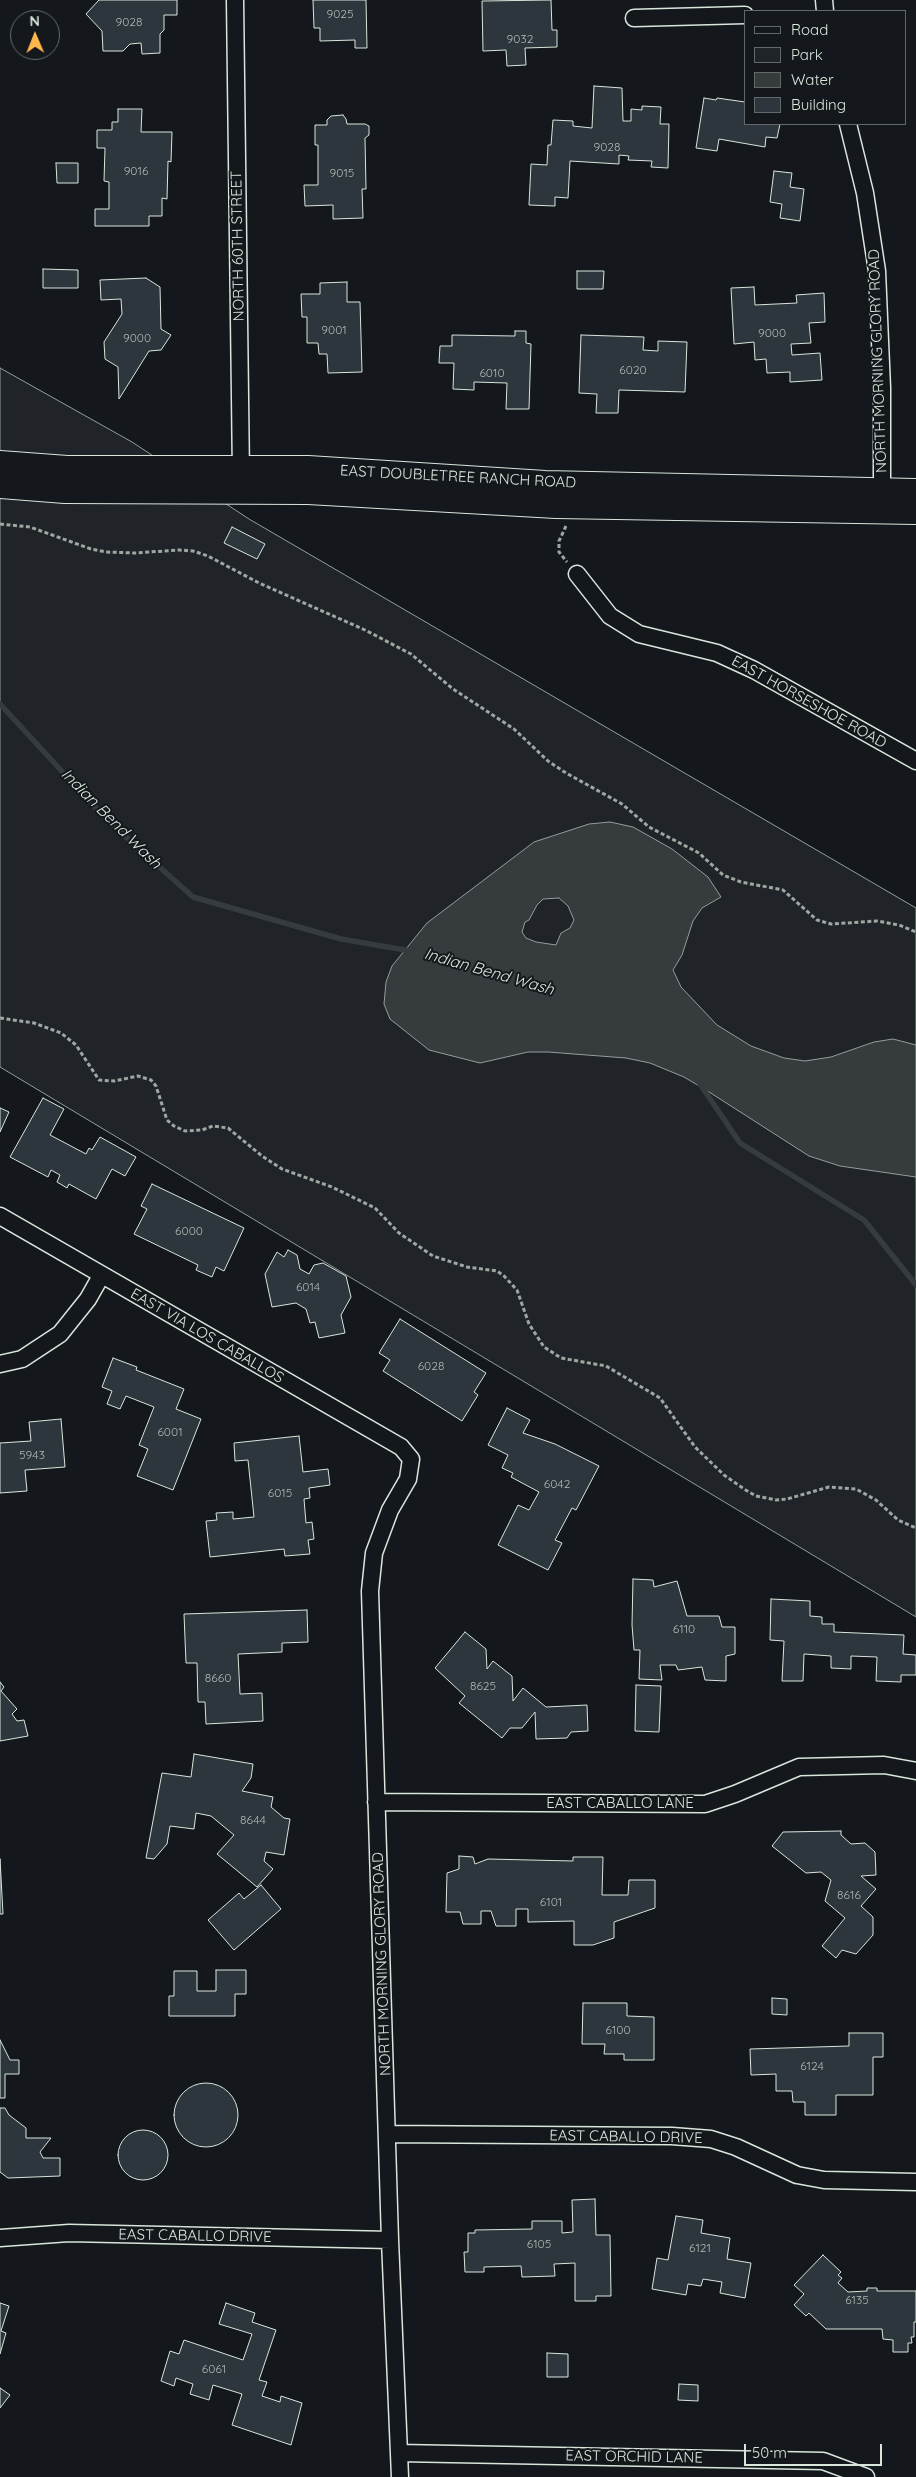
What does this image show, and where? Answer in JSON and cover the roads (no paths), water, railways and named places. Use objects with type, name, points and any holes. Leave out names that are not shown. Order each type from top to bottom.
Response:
[{"type":"main road","name":"EAST DOUBLETREE RANCH ROAD","points":[[0,463],[67,468],[241,468],[372,471],[556,495],[591,506],[882,501],[916,491]]},
{"type":"main road","name":"EAST DOUBLETREE RANCH ROAD","points":[[0,486],[65,490],[241,491],[376,495],[556,495],[882,501],[916,512]]},
{"type":"street","name":"NORTH 60TH STREET","points":[[235,0],[241,491]]},
{"type":"street","points":[[634,18],[744,15]]},
{"type":"street","name":"NORTH MORNING GLORY ROAD","points":[[848,125],[865,194],[877,271],[882,388],[882,501]]},
{"type":"street","name":"EAST HORSESHOE ROAD","points":[[577,574],[610,616],[639,634],[717,653],[916,761]]},
{"type":"street","name":"EAST VIA LOS CABALLOS","points":[[0,1216],[101,1276],[401,1447],[410,1459]]},
{"type":"street","points":[[0,1364],[22,1359],[60,1334],[88,1300],[101,1276]]},
{"type":"street","name":"NORTH MORNING GLORY ROAD","points":[[400,2477],[390,2240],[371,1582],[374,1552],[390,1510],[408,1479],[410,1459]]},
{"type":"street","name":"EAST CABALLO LANE","points":[[376,1802],[705,1804],[735,1794],[799,1767],[884,1765],[916,1771]]},
{"type":"street","name":"EAST CABALLO DRIVE","points":[[388,2134],[672,2136],[711,2139],[736,2147],[798,2175],[824,2180],[916,2182]]},
{"type":"street","name":"EAST CABALLO DRIVE","points":[[0,2238],[69,2233],[390,2240]]},
{"type":"street","name":"EAST ORCHID LANE","points":[[399,2453],[823,2461],[866,2477]]},
{"type":"water","points":[[610,822],[633,827],[672,849],[708,877],[721,897],[702,908],[693,921],[682,955],[673,970],[681,987],[717,1025],[751,1046],[784,1058],[805,1061],[831,1057],[874,1042],[893,1039],[916,1045],[916,1177],[840,1166],[809,1156],[684,1077],[650,1063],[626,1058],[528,1052],[480,1063],[429,1050],[390,1019],[384,1004],[386,982],[392,966],[427,923],[534,842],[589,824]],"holes":[[[559,898],[568,906],[574,920],[570,928],[561,933],[556,945],[536,942],[526,938],[522,932],[525,922],[529,920],[537,905],[543,899]]]},
{"type":"waterway","name":"Indian Bend Wash","points":[[0,704],[105,818],[193,897],[341,939],[411,951]]},
{"type":"waterway","name":"Indian Bend Wash","points":[[698,1081],[740,1143],[864,1220],[916,1285]]}]
